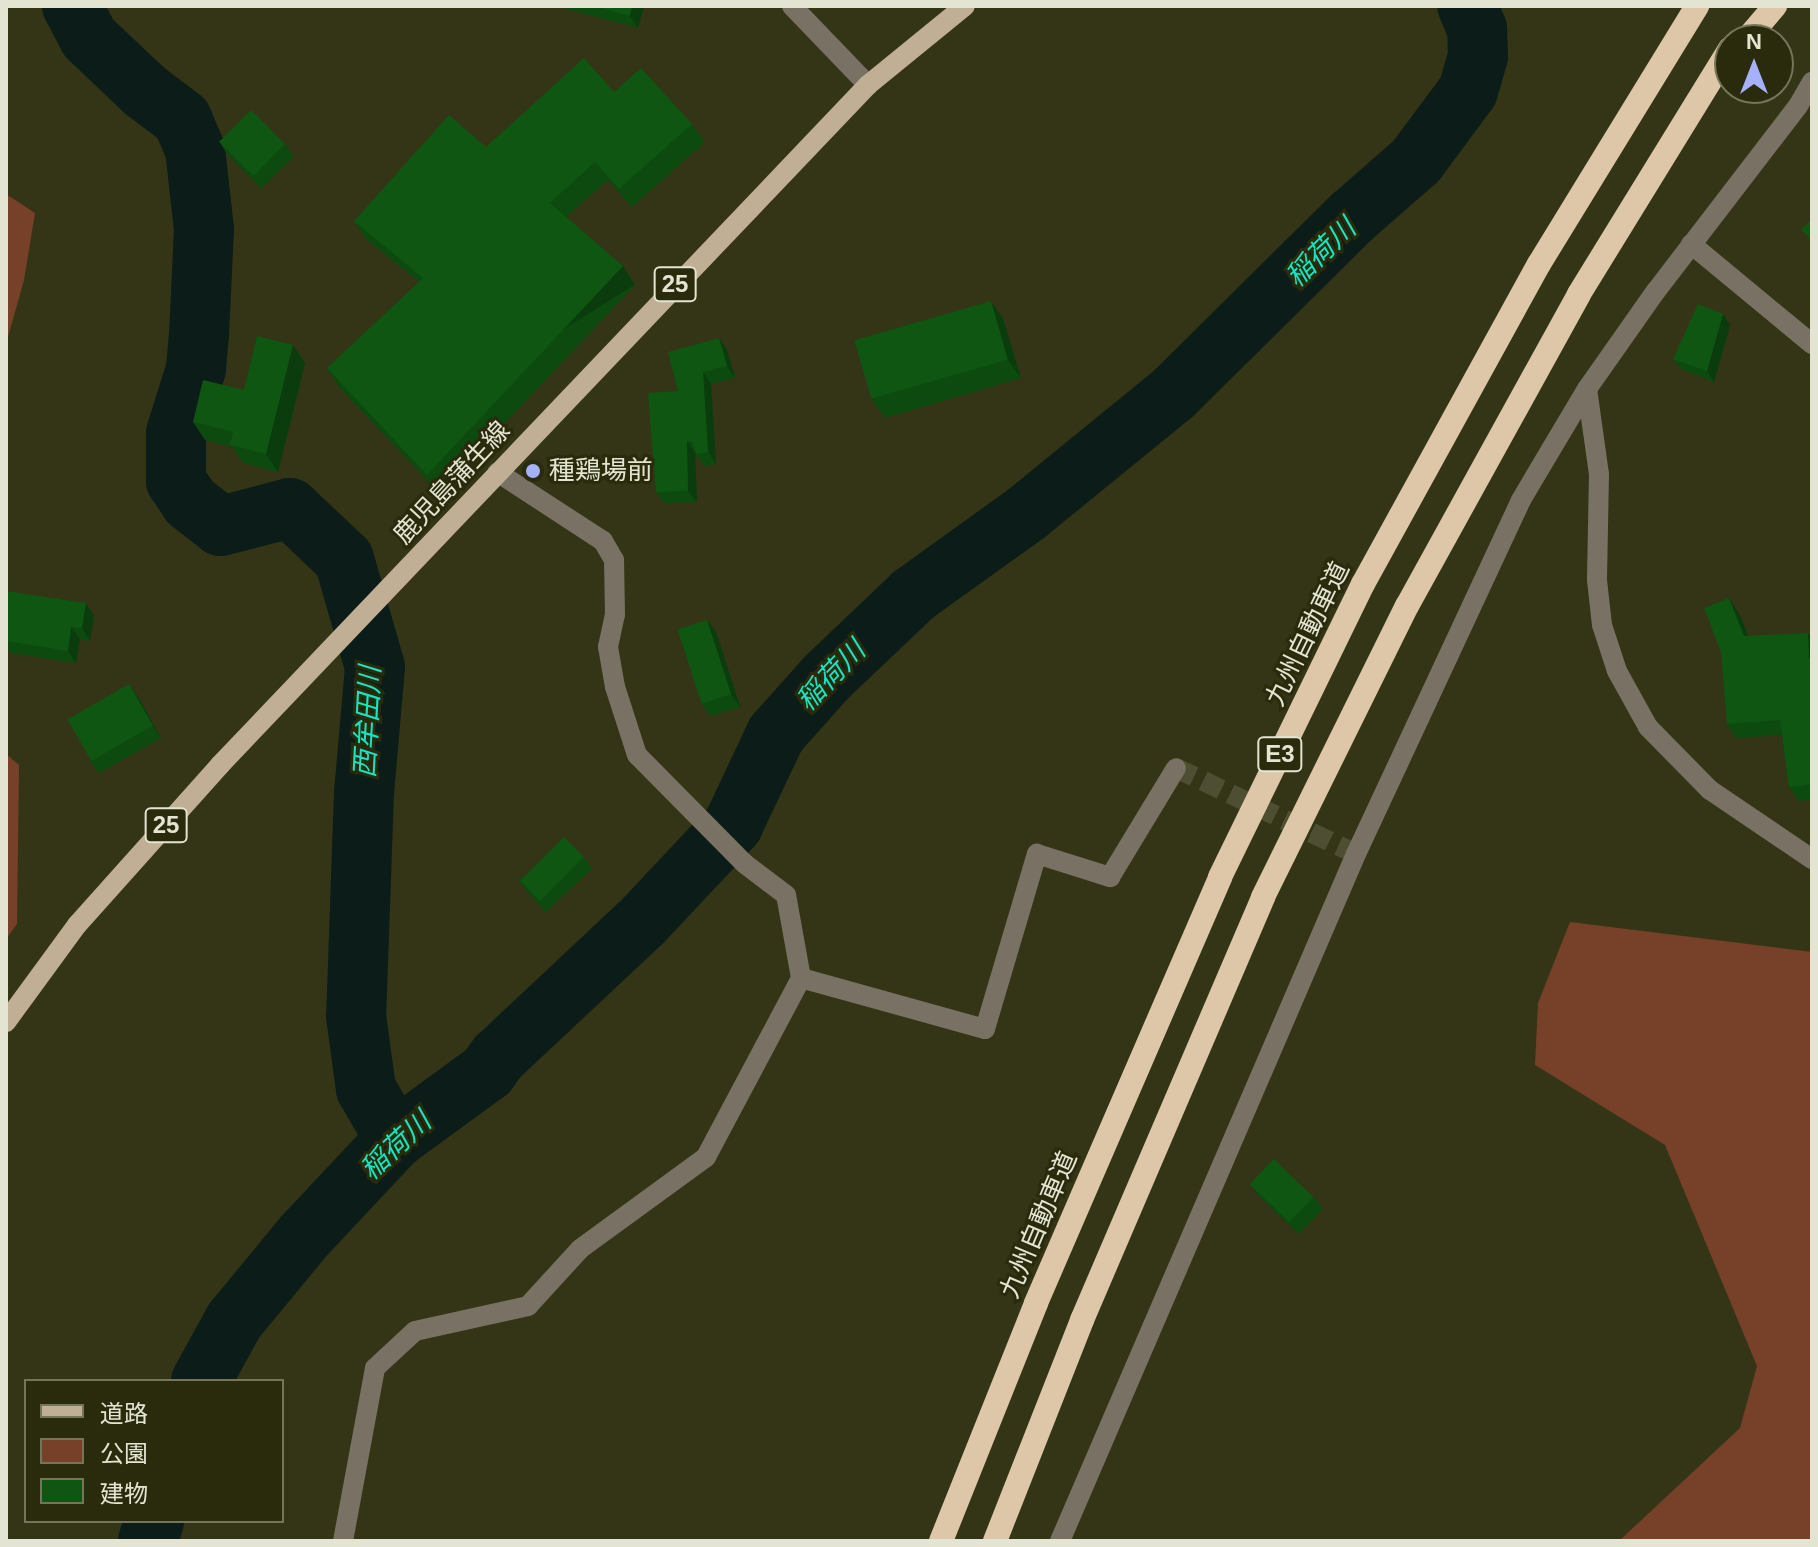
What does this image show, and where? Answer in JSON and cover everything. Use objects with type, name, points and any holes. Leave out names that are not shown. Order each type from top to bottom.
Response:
[{"type":"highway","name":"九州自動車道","points":[[941,1541],[1036,1303],[1220,877],[1350,612],[1539,264],[1697,6]]},
{"type":"highway","points":[[1746,24],[1758,6]]},
{"type":"highway","points":[[1760,24],[1775,6]]},
{"type":"highway","name":"E3","points":[[995,1541],[1082,1320],[1263,897],[1407,606],[1579,294],[1714,73]]},
{"type":"highway","points":[[1705,87],[1714,77]]},
{"type":"main road","name":"鹿児島蒲生線","points":[[6,1022],[77,925],[220,765],[868,85],[965,6]]},
{"type":"street","points":[[792,6],[868,85]]},
{"type":"street","points":[[1060,1541],[1363,840],[1521,500],[1587,389],[1691,244],[1798,106],[1812,82]]},
{"type":"street","points":[[1691,244],[1812,344]]},
{"type":"street","points":[[1587,389],[1599,474],[1597,580],[1602,625],[1617,671],[1648,727],[1710,790],[1812,859]]},
{"type":"street","points":[[343,1541],[375,1368],[415,1331],[528,1306],[580,1249],[706,1157],[801,978],[786,895],[745,864],[637,755],[615,687],[608,647],[615,615],[614,560],[603,541],[497,472]]},
{"type":"street","points":[[801,978],[985,1029],[1037,854],[1110,877],[1176,768]]},
{"type":"green space","points":[[6,194],[35,213],[24,280],[6,344]]},
{"type":"green space","points":[[6,754],[19,765],[17,924],[6,939]]},
{"type":"green space","points":[[1570,922],[1812,952],[1812,1541],[1619,1541],[1740,1428],[1757,1366],[1665,1145],[1535,1065],[1538,1003]]},
{"type":"building","points":[[593,6],[632,6],[630,16]]},
{"type":"building","points":[[584,58],[614,92],[641,68],[692,124],[619,189],[595,162],[550,203],[623,266],[427,475],[327,368],[423,278],[354,221],[449,115],[486,147]]},
{"type":"building","points":[[251,110],[285,144],[253,176],[219,142]]},
{"type":"building","points":[[1812,219],[1812,240],[1801,230]]},
{"type":"building","points":[[991,301],[1008,360],[871,399],[855,340]]},
{"type":"building","points":[[1698,304],[1723,314],[1707,371],[1673,359]]},
{"type":"building","points":[[257,336],[293,345],[266,454],[230,445],[233,432],[193,422],[203,380],[244,390]]},
{"type":"building","points":[[719,338],[727,366],[703,372],[708,452],[696,454],[692,441],[687,441],[688,491],[656,492],[648,393],[678,391],[668,352]]},
{"type":"building","points":[[6,591],[86,603],[82,628],[71,627],[68,651],[6,641]]},
{"type":"building","points":[[1729,598],[1744,636],[1808,633],[1809,658],[1812,658],[1812,784],[1789,787],[1780,720],[1727,724],[1721,652],[1704,608]]},
{"type":"building","points":[[707,620],[731,694],[702,704],[678,630]]},
{"type":"building","points":[[129,684],[153,726],[92,761],[68,720]]},
{"type":"building","points":[[564,837],[584,857],[540,901],[520,881]]},
{"type":"building","points":[[1274,1159],[1314,1197],[1289,1222],[1250,1184]]},
{"type":"waterway","name":"西牟田川","points":[[72,6],[89,38],[145,91],[182,119],[195,149],[204,229],[199,334],[196,369],[176,433],[176,481],[190,502],[221,526],[290,508],[344,559],[375,667],[364,792],[356,1016],[366,1089],[395,1139]]},
{"type":"waterway","name":"稲荷川","points":[[202,1379],[234,1321],[305,1235],[395,1139],[487,1072],[498,1057],[643,921],[733,825],[776,734],[827,677],[913,595],[1027,513],[1173,394],[1352,217],[1416,161],[1468,91],[1478,56],[1477,29],[1467,6]]},
{"type":"waterway","name":"稲荷川","points":[[148,1541],[153,1523]]},
{"type":"tunnel","points":[[1176,768],[1356,854]]},
{"type":"place","name":"種鶏場前","points":[[533,471]]}]
